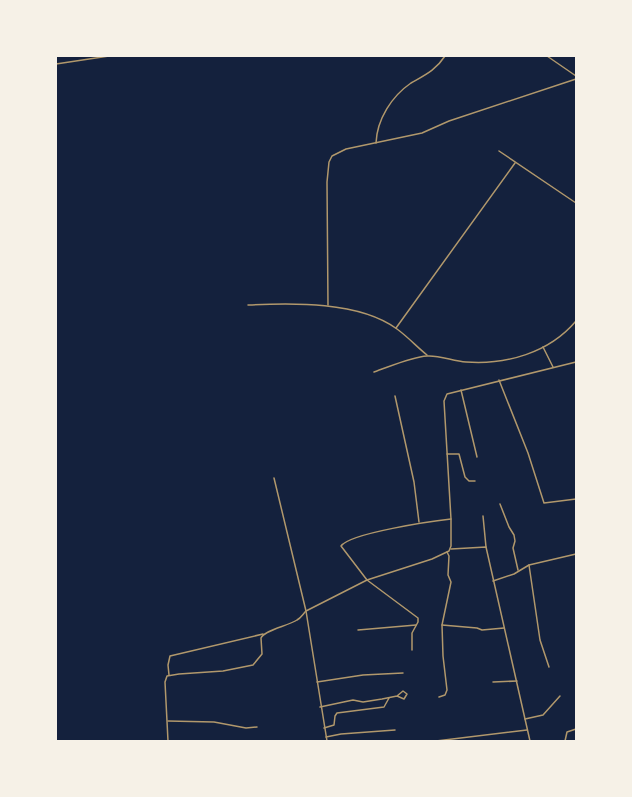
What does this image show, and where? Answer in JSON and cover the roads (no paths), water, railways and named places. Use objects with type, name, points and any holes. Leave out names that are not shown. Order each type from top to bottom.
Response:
[{"type":"street","points":[[56,64],[109,56]]},
{"type":"street","points":[[376,144],[380,123],[396,94],[432,71],[445,56]]},
{"type":"street","points":[[547,56],[576,76]]},
{"type":"street","points":[[328,305],[326,197],[329,162],[332,156],[339,152],[422,134],[449,121],[576,79]]},
{"type":"street","points":[[499,151],[576,203]]},
{"type":"street","points":[[396,328],[515,163]]},
{"type":"street","points":[[248,305],[328,305],[359,311],[396,328],[427,356]]},
{"type":"street","points":[[374,372],[427,356],[464,361],[498,362],[524,355],[543,347],[557,338],[576,321]]},
{"type":"street","points":[[543,347],[553,368]]},
{"type":"street","points":[[450,549],[451,519],[444,399],[448,394],[461,390],[576,362]]},
{"type":"street","points":[[499,380],[528,453],[544,503],[576,499]]},
{"type":"street","points":[[461,390],[476,457]]},
{"type":"street","points":[[395,396],[414,482],[419,522]]},
{"type":"street","points":[[447,454],[459,454],[465,476],[469,481],[475,481]]},
{"type":"street","points":[[274,478],[306,611],[320,707],[327,741]]},
{"type":"street","points":[[500,504],[509,527],[514,535],[515,541],[513,548],[518,570]]},
{"type":"street","points":[[483,516],[486,547],[493,581],[530,741]]},
{"type":"street","points":[[412,650],[412,633],[413,629],[417,625],[418,618],[368,580],[341,548],[342,545],[353,540],[419,522],[451,519]]},
{"type":"street","points":[[168,741],[165,682],[169,675],[168,665],[170,656],[263,634],[284,627],[298,619],[306,611],[368,580],[432,559],[450,549],[486,547]]},
{"type":"street","points":[[439,696],[445,695],[447,690],[443,656],[442,625],[451,582],[448,575],[449,556],[447,552]]},
{"type":"street","points":[[493,581],[514,574],[518,570],[529,565],[576,554]]},
{"type":"street","points":[[529,565],[540,640],[549,667]]},
{"type":"street","points":[[358,630],[417,625]]},
{"type":"street","points":[[442,625],[476,628],[481,630],[504,628]]},
{"type":"street","points":[[169,675],[223,671],[253,665],[262,654],[261,638],[263,634]]},
{"type":"street","points":[[317,682],[363,675],[403,673]]},
{"type":"street","points":[[493,682],[517,681]]},
{"type":"street","points":[[320,707],[352,700],[363,702],[389,698],[397,696],[403,691],[407,694],[404,699],[397,696]]},
{"type":"street","points":[[525,719],[543,715],[560,696]]},
{"type":"street","points":[[324,728],[334,724],[337,713],[383,708],[386,706],[389,698]]},
{"type":"street","points":[[168,721],[214,722],[246,728],[257,727]]},
{"type":"street","points":[[565,741],[567,732],[576,729]]},
{"type":"street","points":[[326,737],[341,734],[395,730]]},
{"type":"street","points":[[436,741],[527,730]]}]
